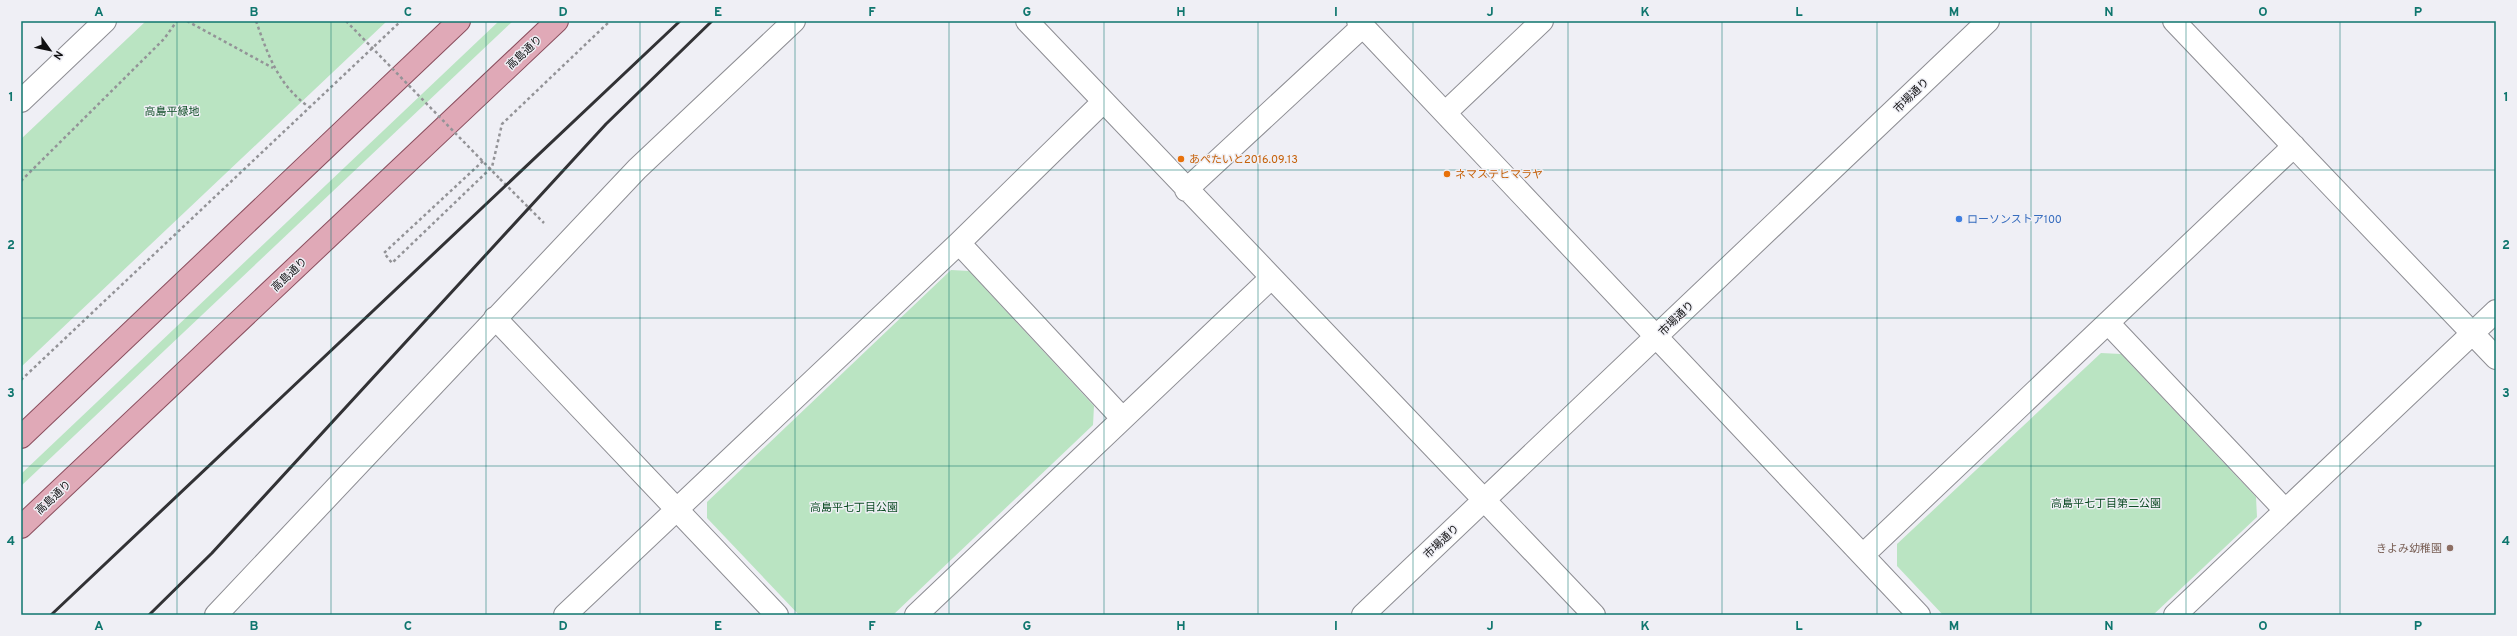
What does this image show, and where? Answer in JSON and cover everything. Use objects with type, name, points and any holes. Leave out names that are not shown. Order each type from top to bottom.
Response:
[{"type":"main road","points":[[21,437],[458,21]]},
{"type":"main road","name":"高島通り","points":[[21,527],[557,21]]},
{"type":"street","points":[[21,101],[105,21]]},
{"type":"street","points":[[216,615],[637,169],[794,21]]},
{"type":"street","points":[[1027,21],[1186,190],[1594,615]]},
{"type":"street","points":[[1445,113],[1542,21]]},
{"type":"street","name":"市場通り","points":[[1363,615],[1988,21]]},
{"type":"street","points":[[2174,21],[2496,358]]},
{"type":"street","points":[[1186,190],[1360,23],[1920,615]]},
{"type":"street","points":[[565,615],[959,243],[1103,102]]},
{"type":"street","points":[[1863,555],[2109,324],[2294,146]]},
{"type":"street","points":[[959,243],[1122,418]]},
{"type":"street","points":[[916,615],[1271,278]]},
{"type":"street","points":[[2175,615],[2496,311]]},
{"type":"street","points":[[495,318],[777,615]]},
{"type":"street","points":[[2109,324],[2285,510]]},
{"type":"path","points":[[21,181],[164,39],[177,21]]},
{"type":"path","points":[[187,21],[273,68]]},
{"type":"path","points":[[256,21],[273,68],[302,102],[309,107]]},
{"type":"path","points":[[346,21],[544,223]]},
{"type":"path","points":[[21,380],[400,21]]},
{"type":"path","points":[[483,160],[384,253],[392,263],[492,167],[502,124],[610,21]]},
{"type":"green space","name":"高島平緑地","points":[[146,21],[387,21],[21,367],[21,139]]},
{"type":"green space","points":[[499,21],[513,21],[21,486],[21,474]]},
{"type":"green space","name":"高島平七丁目公園","points":[[951,270],[969,271],[1094,406],[1093,425],[893,615],[799,615],[707,518],[707,502]]},
{"type":"green space","name":"高島平七丁目第二公園","points":[[2101,353],[2121,354],[2256,497],[2257,517],[2153,615],[1943,615],[1897,566],[1897,544]]},
{"type":"railway","points":[[51,615],[680,21]]},
{"type":"railway","points":[[149,615],[212,553],[606,124],[712,21]]},
{"type":"place","name":"あぺたいと2016.09.13","points":[[1181,159]]},
{"type":"place","name":"ネマステヒマラヤ","points":[[1447,174]]},
{"type":"place","name":"ローソンストア100","points":[[1959,219]]},
{"type":"place","name":"きよみ幼稚園","points":[[2450,548]]}]
